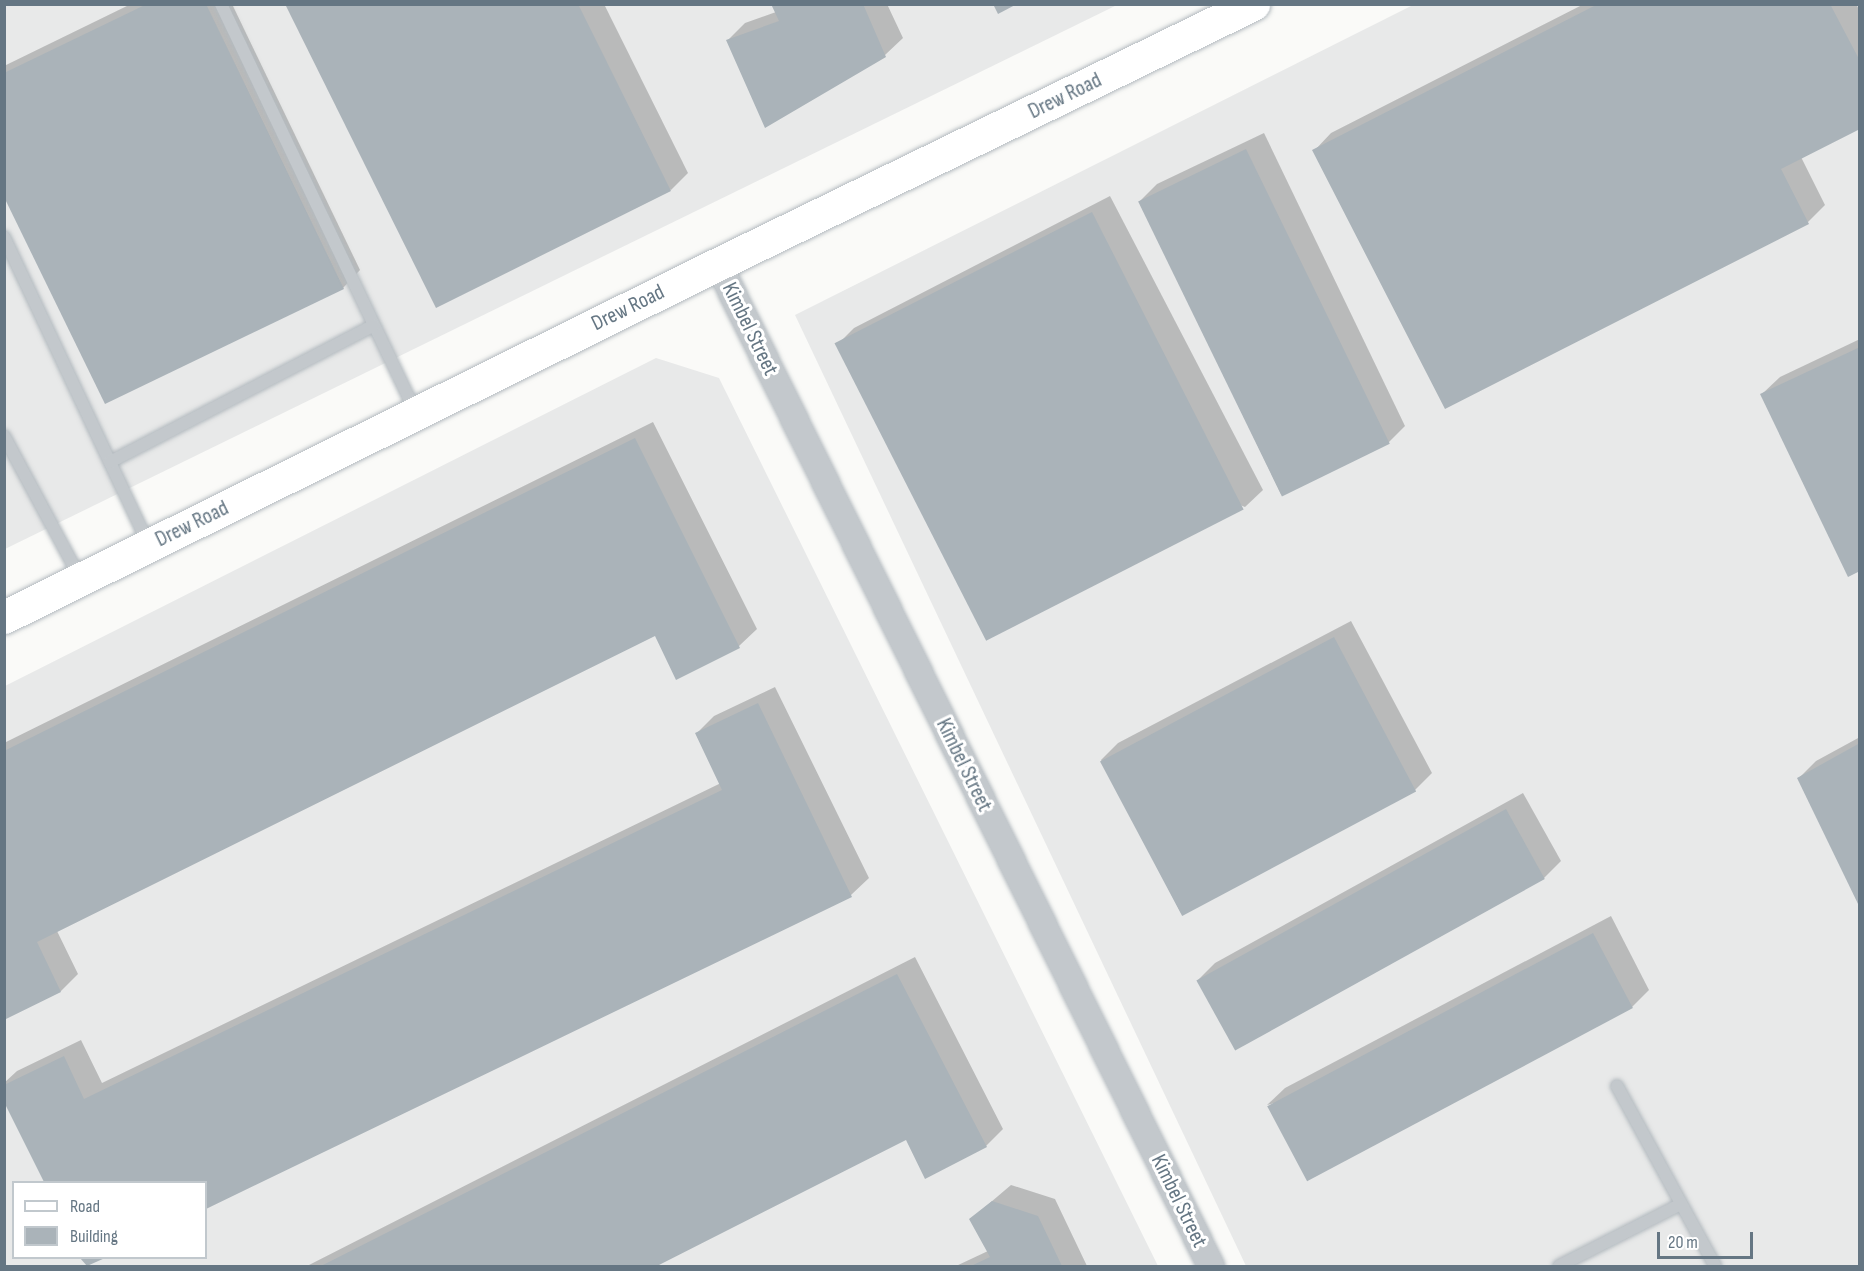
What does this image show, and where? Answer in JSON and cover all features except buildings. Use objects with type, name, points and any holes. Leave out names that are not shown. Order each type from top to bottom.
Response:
[{"type":"street","name":"Drew Road","points":[[4,617],[718,264],[1253,4]]},
{"type":"street","name":"Kimbel Street","points":[[718,264],[1211,1266]]},
{"type":"lane","points":[[221,4],[416,413]]},
{"type":"lane","points":[[4,237],[149,545]]},
{"type":"lane","points":[[110,462],[374,326]]},
{"type":"lane","points":[[4,436],[81,579]]},
{"type":"lane","points":[[1617,1086],[1715,1266]]},
{"type":"lane","points":[[1559,1266],[1681,1204]]},
{"type":"shaded area","points":[[5,5],[1117,5],[5,549]]},
{"type":"shaded area","points":[[1413,5],[1859,5],[1859,1266],[1246,1266],[795,315]]},
{"type":"shaded area","points":[[656,358],[719,378],[1158,1266],[5,1266],[5,686]]}]
